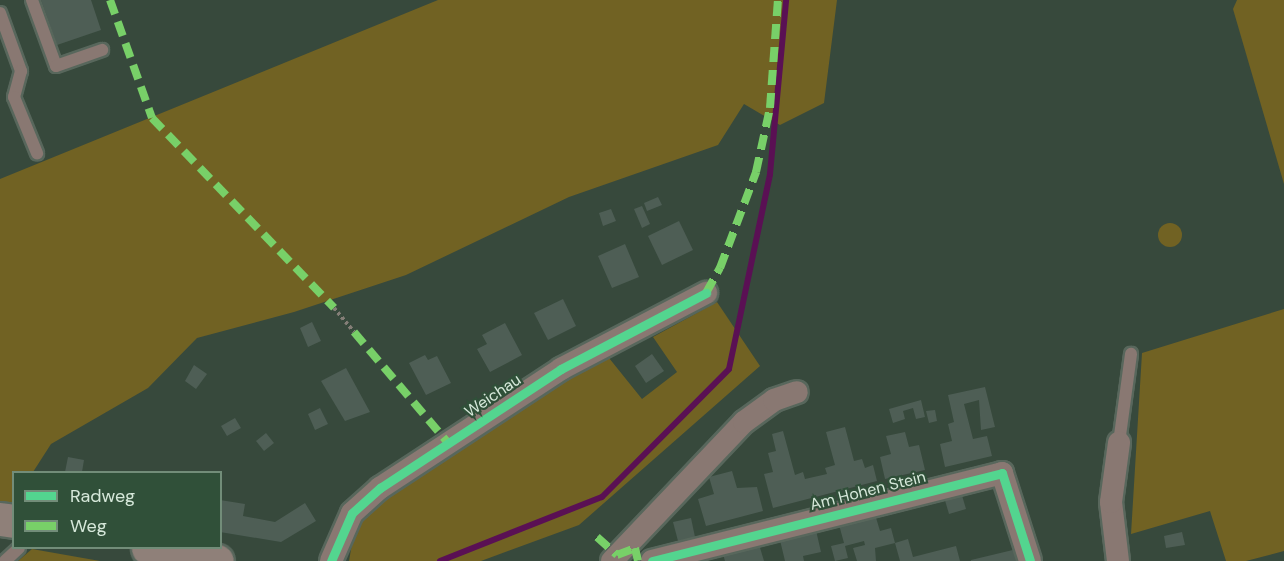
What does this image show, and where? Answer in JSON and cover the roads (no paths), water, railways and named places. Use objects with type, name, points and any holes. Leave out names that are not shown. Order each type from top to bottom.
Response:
[{"type":"main road","points":[[153,549],[217,561]]},
{"type":"street","name":"Weichau","points":[[331,561],[352,513],[380,488],[561,369],[706,293]]},
{"type":"street","points":[[612,561],[744,422],[774,400],[797,392]]},
{"type":"street","points":[[1118,561],[1111,502],[1119,443]]},
{"type":"street","name":"Am Hohen Stein","points":[[652,561],[1002,473],[1030,561]]},
{"type":"lane","points":[[32,0],[56,66],[102,50]]},
{"type":"lane","points":[[0,13],[21,71],[14,97],[37,153]]},
{"type":"lane","points":[[1119,443],[1131,354]]},
{"type":"lane","points":[[5,561],[18,549]]},
{"type":"waterway","name":"Weichau","points":[[440,561],[602,497],[729,369],[770,174],[786,0]]}]
